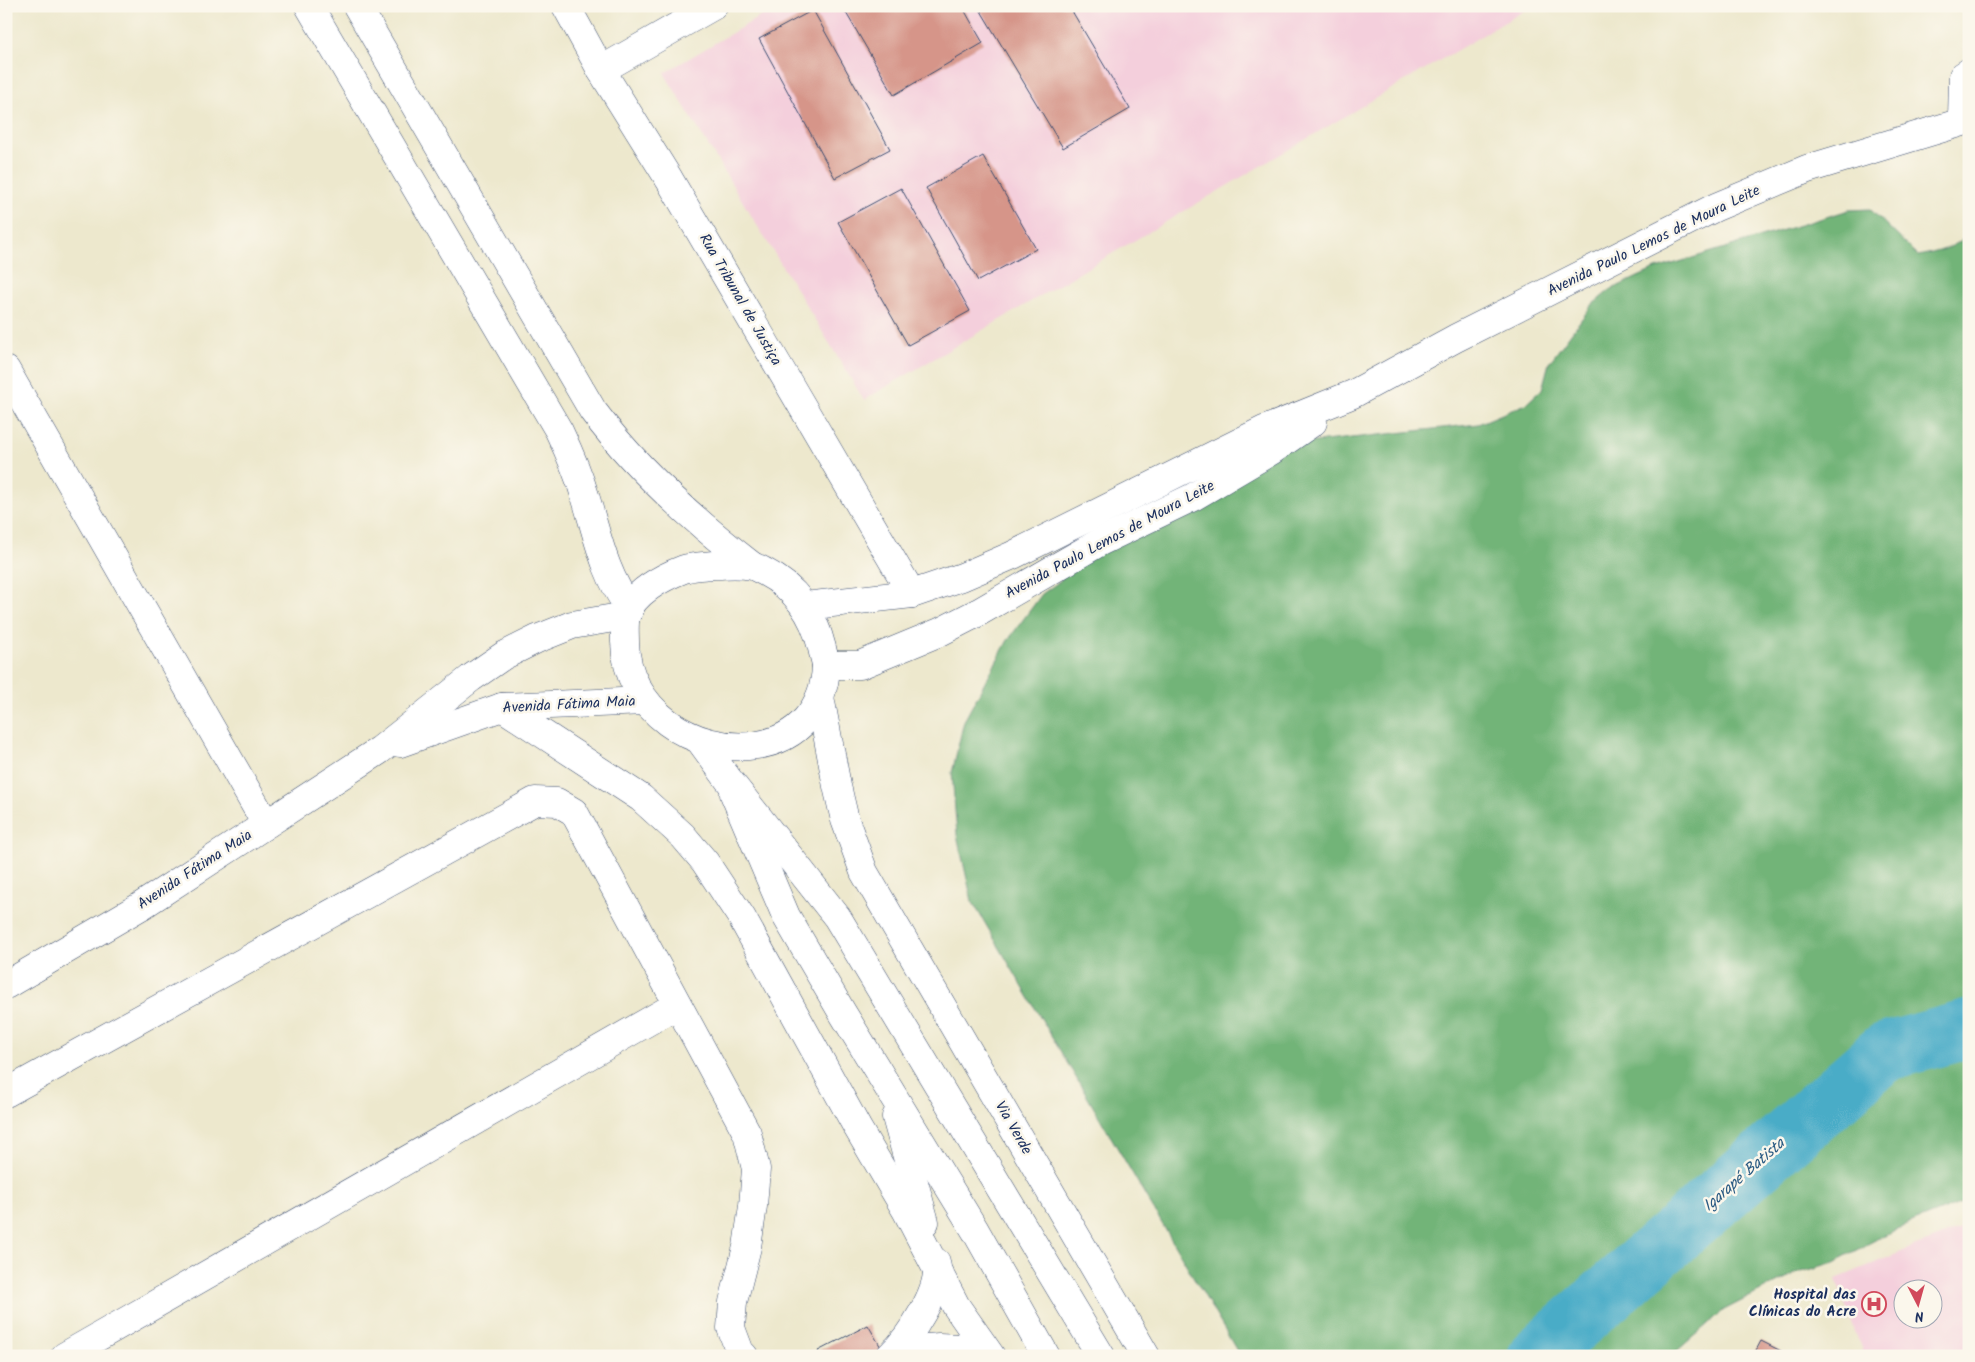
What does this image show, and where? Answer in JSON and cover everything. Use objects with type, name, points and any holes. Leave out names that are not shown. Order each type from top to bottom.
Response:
[{"type":"street","points":[[309,6],[559,430],[586,497],[594,528],[613,584],[628,612]]},
{"type":"street","points":[[357,6],[593,411],[616,441],[638,465],[723,543],[751,566],[777,578],[792,590],[805,606],[818,632],[826,665],[820,697],[808,718],[787,736],[758,745],[728,747],[701,742],[669,724],[645,701],[625,660],[628,612],[637,598],[661,580],[685,569],[714,565],[751,566]]},
{"type":"street","name":"Rua Tribunal de Justiça","points":[[566,6],[601,70],[669,179],[912,594]]},
{"type":"street","points":[[601,70],[679,15],[713,6]]},
{"type":"street","points":[[1966,120],[1963,76],[1969,72]]},
{"type":"street","name":"Avenida Paulo Lemos de Moura Leite","points":[[805,606],[912,594],[962,577],[1013,555],[1257,434],[1353,394],[1465,334],[1716,207],[1807,169],[1966,120]]},
{"type":"street","points":[[6,370],[266,824]]},
{"type":"street","name":"Avenida Paulo Lemos de Moura Leite","points":[[826,665],[860,665],[898,650],[979,612],[1100,542],[1193,497],[1232,475],[1293,437],[1353,394]]},
{"type":"street","name":"Avenida Fátima Maia","points":[[7,983],[141,906],[380,750],[471,678],[503,656],[537,639],[572,625],[628,612]]},
{"type":"street","name":"Via Verde","points":[[820,697],[845,820],[864,872],[1146,1356]]},
{"type":"street","name":"Avenida Fátima Maia","points":[[380,750],[502,707],[645,701]]},
{"type":"street","points":[[502,707],[641,798],[683,836],[705,862],[742,918],[857,1127],[907,1212],[956,1306],[990,1356]]},
{"type":"street","points":[[701,742],[728,779],[838,917],[1101,1356]]},
{"type":"street","points":[[728,779],[786,916],[975,1230],[1046,1356]]},
{"type":"street","points":[[6,1093],[535,801],[557,802],[574,812],[747,1133],[756,1170],[754,1206],[747,1247],[733,1302],[731,1328],[740,1352],[744,1356]]},
{"type":"street","points":[[65,1356],[677,1005]]},
{"type":"street","points":[[888,1086],[938,1270],[926,1310],[893,1354]]},
{"type":"street","points":[[893,1354],[939,1347],[959,1348],[973,1356]]},
{"type":"shaded area","points":[[778,6],[1532,6],[864,400],[664,73]]},
{"type":"shaded area","name":"Hospital das Clínicas do Acre","points":[[1969,1224],[1969,1356],[1864,1356],[1836,1279]]},
{"type":"green space","points":[[1870,209],[1918,256],[1953,246],[1969,233],[1969,1200],[1894,1230],[1834,1262],[1792,1275],[1724,1310],[1671,1356],[1240,1356],[972,901],[957,835],[952,773],[964,721],[1008,640],[1042,594],[1060,581],[1085,543],[1104,524],[1175,483],[1279,446],[1478,424],[1526,404],[1542,389],[1549,363],[1592,305],[1610,290],[1653,270],[1849,210]]},
{"type":"building","points":[[842,6],[962,6],[983,43],[894,95]]},
{"type":"building","points":[[978,6],[1069,6],[1130,109],[1063,148]]},
{"type":"building","points":[[813,10],[890,149],[835,178],[759,39]]},
{"type":"building","points":[[983,156],[1036,249],[978,281],[926,188]]},
{"type":"building","points":[[901,188],[970,311],[908,345],[838,222]]},
{"type":"building","points":[[868,1325],[886,1356],[821,1356],[818,1351]]},
{"type":"building","points":[[1761,1341],[1791,1356],[1753,1356]]},
{"type":"waterway","name":"Igarapé Batista","points":[[1537,1356],[1885,1052],[1969,1029]]},
{"type":"place","name":"Hospital das Clínicas do Acre","points":[[1874,1304]]}]
